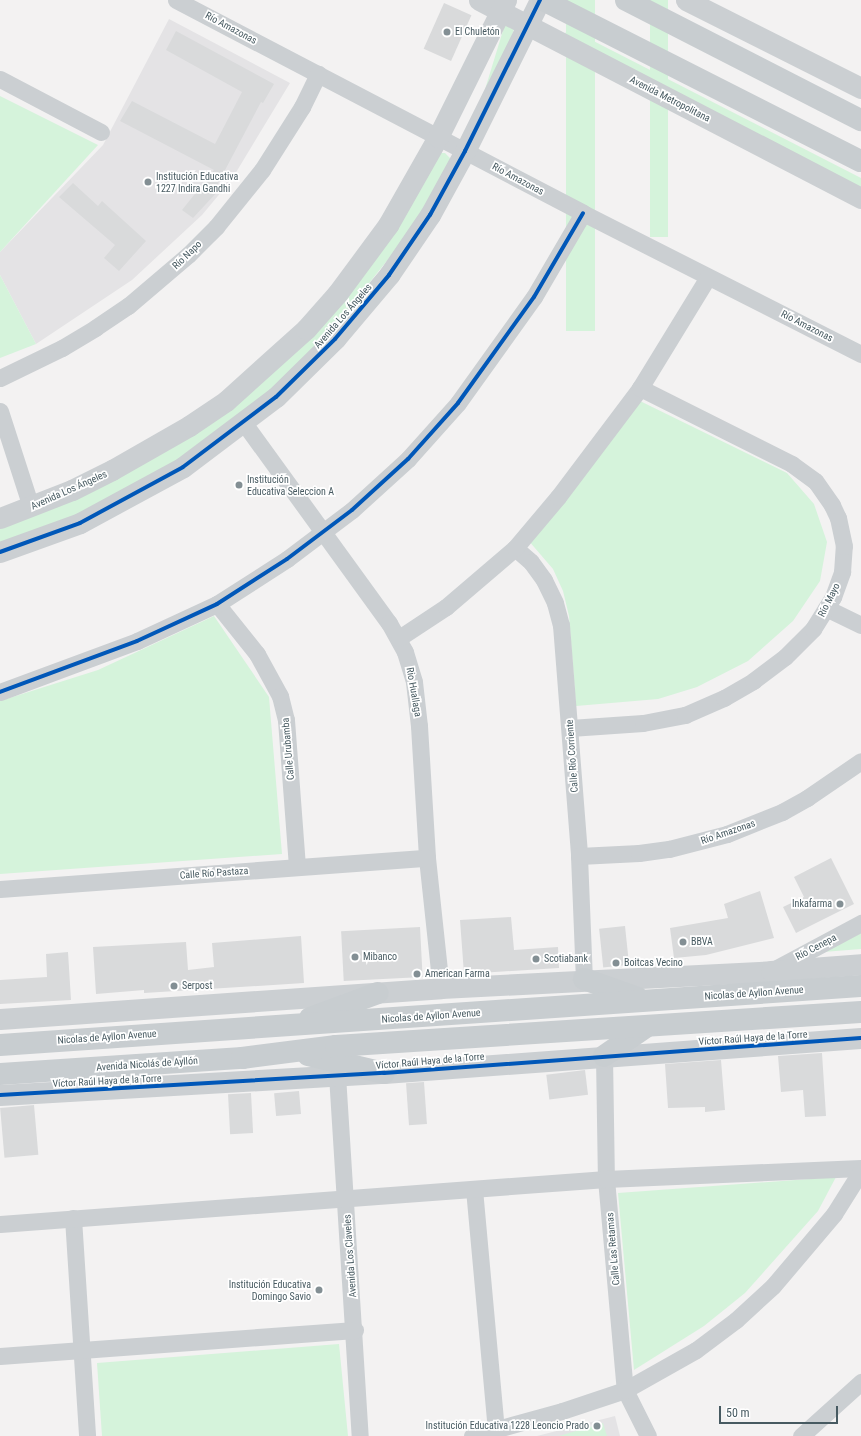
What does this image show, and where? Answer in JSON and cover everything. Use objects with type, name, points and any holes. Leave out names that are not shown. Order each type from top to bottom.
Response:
[{"type":"main road","points":[[543,0],[861,161]]},
{"type":"main road","points":[[626,0],[861,120]]},
{"type":"main road","points":[[584,979],[647,1001]]},
{"type":"main road","name":"Nicolas de Ayllon Avenue","points":[[0,1044],[861,986]]},
{"type":"main road","points":[[292,1025],[378,993]]},
{"type":"main road","points":[[293,1052],[352,1045],[861,1012]]},
{"type":"main road","points":[[604,1056],[646,1027]]},
{"type":"main road","points":[[293,1052],[384,1073]]},
{"type":"main road","name":"Avenida Nicolás de Ayllón","points":[[0,1074],[242,1058],[293,1052]]},
{"type":"street","name":"Río Amazonas","points":[[176,0],[583,213],[861,354]]},
{"type":"street","name":"Avenida Metropolitana","points":[[479,0],[504,6],[528,25],[861,198]]},
{"type":"street","name":"Avenida Los Ángeles","points":[[0,552],[44,538],[116,505],[182,466],[244,423],[306,369],[363,308],[410,245],[465,151],[540,0]]},
{"type":"street","points":[[686,0],[861,88]]},
{"type":"street","name":"Avenida Los Ángeles","points":[[0,518],[31,507],[112,470],[158,445],[226,401],[273,361],[306,329],[365,259],[408,192],[438,137],[504,6]]},
{"type":"street","name":"Río Napo","points":[[0,378],[62,348],[95,328],[128,306],[188,255],[216,227],[262,170],[283,139],[318,74]]},
{"type":"street","points":[[0,79],[101,132]]},
{"type":"street","points":[[0,692],[137,641],[218,604],[256,580],[323,533],[408,459],[458,403],[534,297],[583,213]]},
{"type":"street","points":[[399,638],[446,607],[514,548],[563,491],[640,388],[708,277]]},
{"type":"street","name":"Río Mayo","points":[[570,728],[643,723],[685,714],[724,698],[753,681],[785,657],[813,629],[826,608],[842,572],[844,546],[838,518],[824,492],[804,472],[792,464],[640,388]]},
{"type":"street","points":[[0,411],[31,507]]},
{"type":"street","name":"Rio Huallaga","points":[[244,423],[399,638],[415,688],[427,858],[441,988]]},
{"type":"street","name":"Calle Río Corriente","points":[[514,548],[531,562],[544,580],[555,603],[561,625],[579,856],[584,979]]},
{"type":"street","name":"Calle Urubamba","points":[[218,604],[257,654],[280,696],[286,720],[297,867]]},
{"type":"street","points":[[826,608],[861,625]]},
{"type":"street","name":"Río Amazonas","points":[[579,856],[639,854],[698,843],[727,834],[754,824],[808,798],[861,762]]},
{"type":"street","name":"Calle Río Pastaza","points":[[0,889],[427,858]]},
{"type":"street","name":"Río Cenepa","points":[[771,971],[861,923]]},
{"type":"street","points":[[0,1019],[441,988],[584,979],[771,971],[861,964]]},
{"type":"street","name":"Víctor Raúl Haya de la Torre","points":[[0,1095],[384,1073],[604,1056],[861,1042]]},
{"type":"street","name":"Calle Las Retamas","points":[[604,1056],[606,1179],[625,1390],[648,1436]]},
{"type":"street","name":"Avenida Los Claveles","points":[[337,1076],[355,1330],[360,1436]]},
{"type":"street","points":[[0,1224],[606,1179],[861,1169]]},
{"type":"street","points":[[472,1436],[625,1390],[696,1350],[736,1320],[773,1286],[834,1214],[861,1169]]},
{"type":"street","points":[[474,1189],[496,1430]]},
{"type":"street","points":[[73,1218],[87,1436]]},
{"type":"street","points":[[0,1356],[355,1330]]},
{"type":"street","points":[[801,1436],[861,1382]]},
{"type":"shaded area","name":"Institución Educativa 1227 Indira Gandhi","points":[[169,19],[290,83],[232,179],[202,215],[132,280],[36,344],[0,275],[0,252],[103,145]]},
{"type":"shaded area","name":"Institución Educativa 1228 Leoncio Prado","points":[[615,1416],[620,1436],[537,1436]]},
{"type":"green space","points":[[566,0],[595,0],[595,331],[566,331]]},
{"type":"green space","points":[[650,0],[668,0],[668,237],[650,237]]},
{"type":"green space","points":[[505,24],[515,27],[480,140],[471,137]]},
{"type":"green space","points":[[570,29],[861,178],[861,190],[564,34]]},
{"type":"green space","points":[[0,96],[98,145],[0,252]]},
{"type":"green space","points":[[441,153],[445,153],[452,160],[406,237],[321,343],[238,419],[147,480],[57,525],[0,543],[0,525],[277,365]]},
{"type":"green space","points":[[0,275],[36,344],[0,358]]},
{"type":"green space","points":[[640,401],[787,473],[814,504],[827,542],[820,581],[793,621],[748,661],[697,687],[658,699],[576,706],[569,616],[563,591],[553,569],[528,540]]},
{"type":"green space","points":[[214,616],[269,697],[282,854],[0,874],[0,701],[98,670]]},
{"type":"green space","points":[[861,933],[861,949],[823,952]]},
{"type":"green space","points":[[836,1177],[818,1211],[745,1293],[704,1326],[634,1370],[618,1193]]},
{"type":"green space","points":[[339,1344],[348,1436],[102,1436],[97,1363]]},
{"type":"green space","points":[[603,1423],[607,1436],[559,1436]]},
{"type":"building","name":"El Chuletón","points":[[444,3],[471,15],[451,61],[424,49]]},
{"type":"building","points":[[176,31],[274,84],[263,103],[261,102],[215,189],[218,191],[193,218],[182,210],[214,170],[120,121],[132,101],[215,144],[242,92],[166,50]]},
{"type":"building","points":[[73,183],[98,206],[102,201],[146,241],[119,271],[104,258],[115,245],[59,197]]},
{"type":"building","points":[[831,858],[854,904],[796,933],[783,907],[804,897],[794,877]]},
{"type":"building","points":[[760,891],[774,938],[706,955],[674,958],[670,928],[728,918],[724,904]]},
{"type":"building","points":[[511,917],[514,950],[558,947],[559,968],[464,974],[460,920]]},
{"type":"building","points":[[625,926],[629,965],[603,968],[599,929]]},
{"type":"building","points":[[420,927],[423,977],[344,981],[341,931]]},
{"type":"building","points":[[301,936],[304,983],[144,993],[144,990],[96,994],[93,947],[186,942],[188,970],[214,967],[212,943]]},
{"type":"building","points":[[68,952],[71,1000],[0,1004],[0,980],[47,977],[46,954]]},
{"type":"building","points":[[822,1053],[826,1116],[805,1117],[803,1090],[781,1092],[778,1056]]},
{"type":"building","points":[[721,1060],[725,1110],[705,1112],[705,1107],[668,1108],[665,1064]]},
{"type":"building","points":[[585,1070],[588,1095],[549,1100],[546,1075]]},
{"type":"building","points":[[424,1082],[427,1124],[409,1125],[406,1083]]},
{"type":"building","points":[[299,1091],[301,1114],[276,1116],[274,1093]]},
{"type":"building","points":[[251,1093],[253,1133],[230,1134],[228,1094]]},
{"type":"building","points":[[34,1105],[38,1155],[4,1158],[0,1108]]},
{"type":"cycle path","points":[[0,552],[80,523],[183,467],[276,397],[335,339],[389,275],[430,215],[465,151],[540,0]]},
{"type":"cycle path","points":[[0,692],[137,641],[217,604],[287,559],[352,510],[408,459],[458,403],[534,297],[583,213]]},
{"type":"cycle path","points":[[0,1095],[384,1073],[861,1038]]},
{"type":"place","name":"El Chuletón","points":[[447,32]]},
{"type":"place","name":"Institución Educativa 1227 Indira Gandhi","points":[[148,182]]},
{"type":"place","name":"Institución Educativa Seleccion A","points":[[239,485]]},
{"type":"place","name":"Inkafarma","points":[[840,904]]},
{"type":"place","name":"BBVA","points":[[683,942]]},
{"type":"place","name":"Mibanco","points":[[355,957]]},
{"type":"place","name":"Scotiabank","points":[[536,959]]},
{"type":"place","name":"Boitcas Vecino","points":[[616,963]]},
{"type":"place","name":"American Farma","points":[[417,974]]},
{"type":"place","name":"Serpost","points":[[174,986]]},
{"type":"place","name":"Institución Educativa Domingo Savio","points":[[319,1290]]},
{"type":"place","name":"Institución Educativa 1228 Leoncio Prado","points":[[597,1426]]}]
